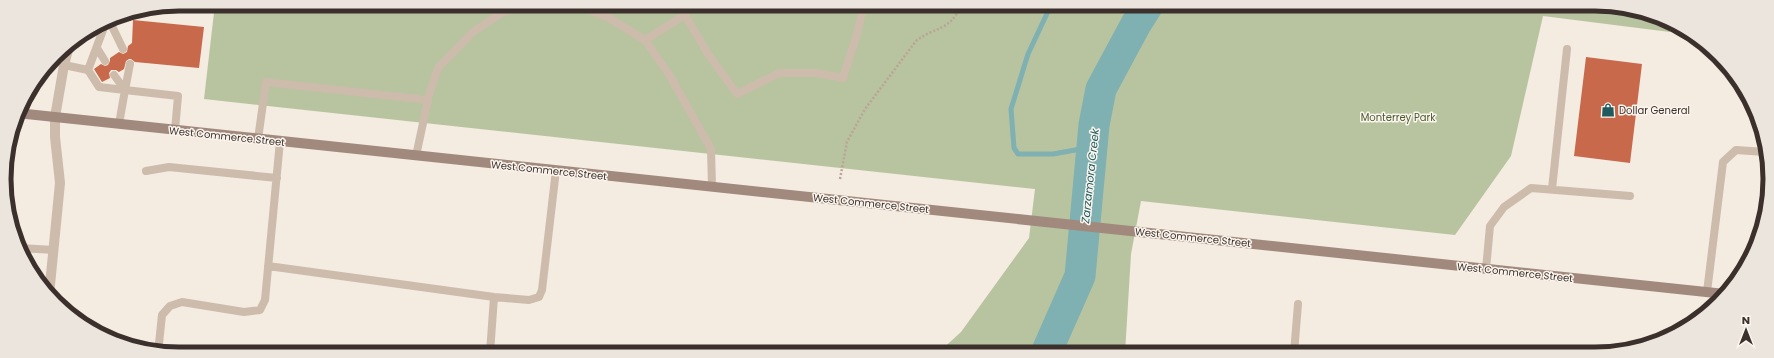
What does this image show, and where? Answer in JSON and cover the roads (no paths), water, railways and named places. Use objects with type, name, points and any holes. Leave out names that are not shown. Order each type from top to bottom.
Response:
[{"type":"main road","name":"West Commerce Street","points":[[24,114],[1718,293]]},
{"type":"street","points":[[50,286],[60,183],[55,137],[55,117],[67,54]]},
{"type":"lane","points":[[416,156],[428,100],[438,68],[473,32],[507,11]]},
{"type":"lane","points":[[592,11],[609,18],[645,40],[670,76],[711,148],[712,187]]},
{"type":"lane","points":[[683,11],[708,54],[737,94],[779,73],[817,73],[843,78],[863,11]]},
{"type":"lane","points":[[645,40],[685,15]]},
{"type":"lane","points":[[111,26],[123,49]]},
{"type":"lane","points":[[88,70],[104,29]]},
{"type":"lane","points":[[97,48],[105,62]]},
{"type":"lane","points":[[1552,189],[1567,49]]},
{"type":"lane","points":[[119,124],[130,64]]},
{"type":"lane","points":[[64,65],[88,70],[99,87],[178,96],[175,130]]},
{"type":"lane","points":[[114,75],[125,90]]},
{"type":"lane","points":[[258,139],[266,82],[428,100]]},
{"type":"lane","points":[[159,346],[162,315],[170,306],[182,302],[244,312],[260,310],[265,300],[280,141]]},
{"type":"lane","points":[[1707,292],[1723,162],[1736,150],[1761,152]]},
{"type":"lane","points":[[146,171],[169,167],[276,178]]},
{"type":"lane","points":[[268,266],[494,297],[529,300],[539,297],[542,290],[556,170]]},
{"type":"lane","points":[[1486,269],[1490,226],[1504,207],[1531,188],[1630,196]]},
{"type":"lane","points":[[26,248],[54,250]]},
{"type":"lane","points":[[490,347],[494,297]]},
{"type":"lane","points":[[1294,347],[1298,304]]},
{"type":"waterway","points":[[1048,11],[1028,54],[1011,109],[1014,148],[1018,154],[1053,154],[1081,149],[1093,139]]},
{"type":"waterway","name":"Zarzamora Creek","points":[[1049,347],[1080,276],[1094,125],[1101,89],[1144,11]]},
{"type":"place","name":"Dollar General","points":[[1608,110]]},
{"type":"park label","name":"Monterrey Park","points":[[1398,117]]}]
